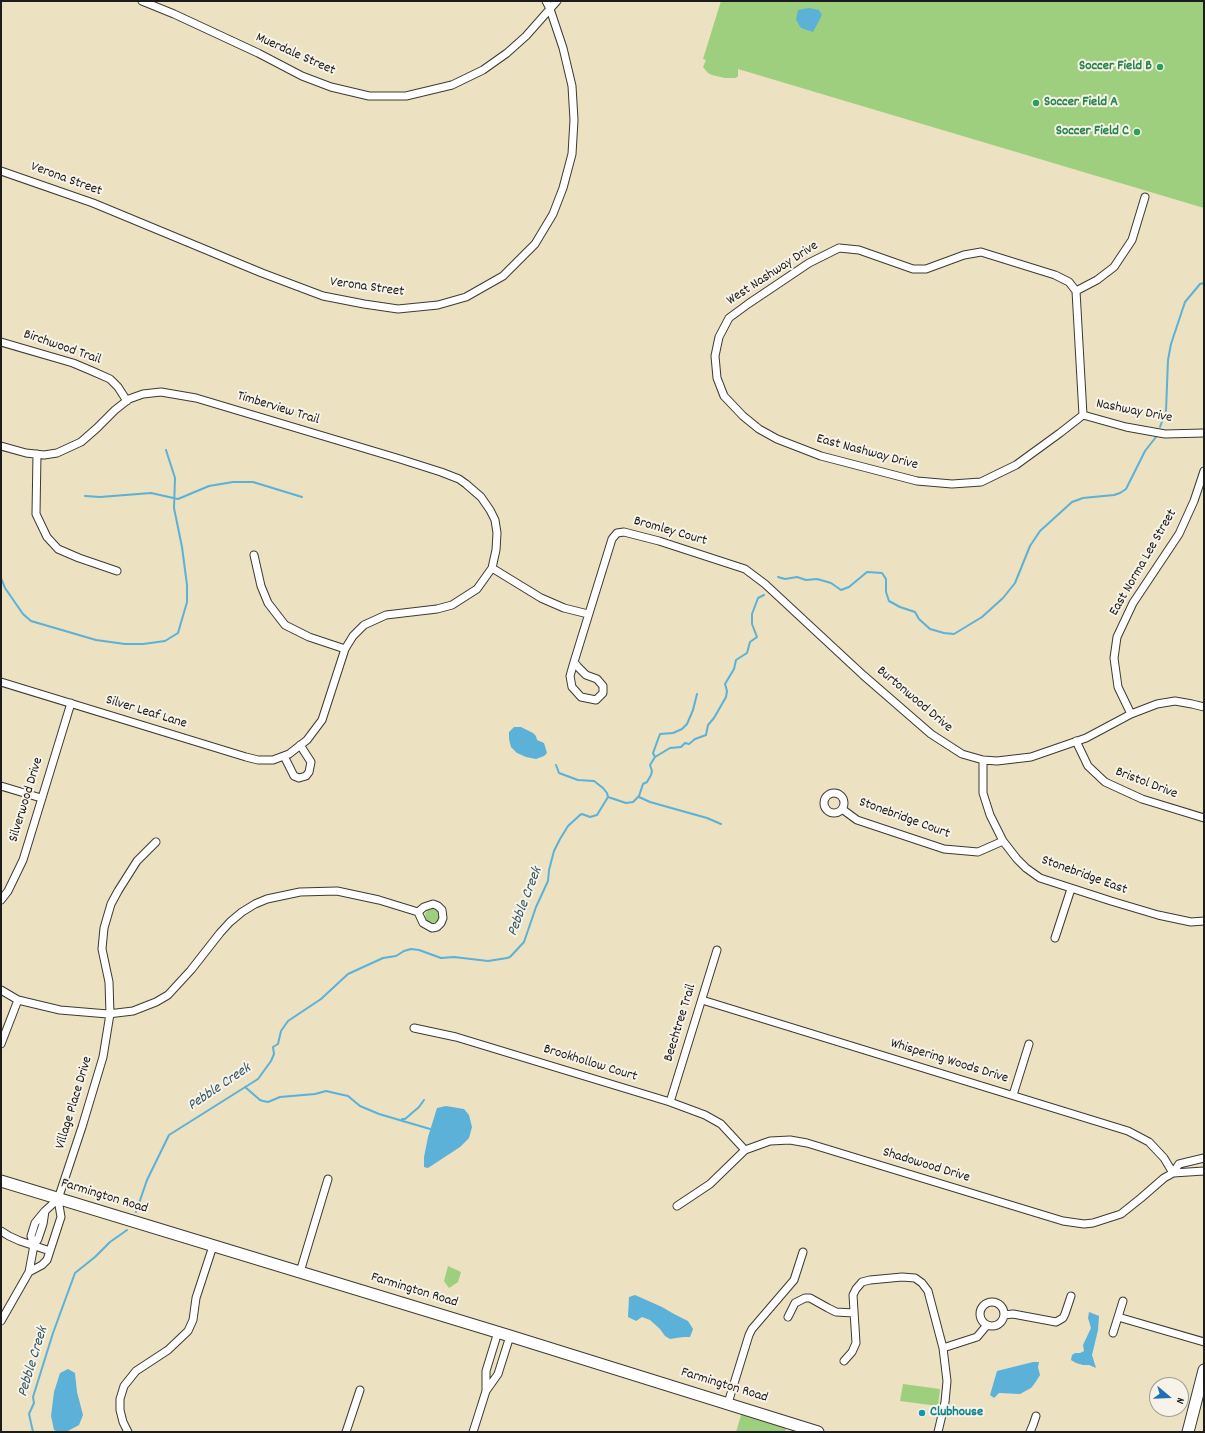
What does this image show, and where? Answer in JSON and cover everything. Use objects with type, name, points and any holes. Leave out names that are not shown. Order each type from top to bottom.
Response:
[{"type":"street","name":"Muerdale Street","points":[[142,1],[174,14],[258,53],[302,76],[331,87],[369,96],[406,96],[452,85],[483,70],[507,54],[529,33],[557,1]]},
{"type":"street","name":"Verona Street","points":[[1,172],[93,203],[262,274],[323,296],[398,309],[438,305],[466,297],[503,276],[535,244],[553,214],[564,188],[572,154],[574,120],[572,86],[562,48],[550,9],[546,1]]},
{"type":"street","points":[[1083,415],[1076,291],[1097,280],[1114,267],[1132,240],[1145,197]]},
{"type":"street","name":"West Nashway Drive","points":[[728,318],[809,264],[839,248],[859,250],[913,269],[926,269],[964,255],[981,252],[1055,274],[1069,282],[1076,291]]},
{"type":"street","name":"East Nashway Drive","points":[[728,318],[719,337],[715,356],[717,378],[724,396],[743,416],[759,429],[777,439],[822,456],[918,481],[952,484],[981,482],[1016,465],[1083,415]]},
{"type":"street","name":"Birchwood Trail","points":[[1,342],[73,363],[110,379],[118,387],[127,401]]},
{"type":"street","name":"Timberview Trail","points":[[1,446],[26,453],[44,455],[57,453],[81,442],[115,410],[127,401],[144,394],[162,392],[196,398],[434,470],[459,479],[481,497],[495,520],[497,533],[496,550],[492,568]]},
{"type":"street","name":"Nashway Drive","points":[[1083,415],[1126,427],[1165,434],[1204,432]]},
{"type":"street","points":[[37,454],[36,514],[47,537],[58,549],[116,571]]},
{"type":"street","name":"East Norma Lee Street","points":[[1131,714],[1118,686],[1114,658],[1117,637],[1133,603],[1179,534],[1194,502],[1204,471]]},
{"type":"street","name":"Bromley Court","points":[[574,662],[586,674],[597,679],[603,686],[603,693],[596,700],[581,697],[572,688],[570,676],[574,662],[588,614],[612,539],[617,533],[621,532],[659,541],[745,569],[771,589]]},
{"type":"street","points":[[254,555],[261,586],[268,604],[285,624],[309,637],[345,649]]},
{"type":"street","points":[[492,568],[541,598],[564,608],[588,614]]},
{"type":"street","name":"Silver Leaf Lane","points":[[1,682],[246,757],[258,760],[273,760],[289,754],[307,740],[322,720],[345,649],[353,636],[364,625],[386,615],[437,609],[452,605],[477,589],[492,568]]},
{"type":"street","name":"Burtonwood Drive","points":[[771,589],[869,680],[931,734],[962,754],[983,760],[997,761],[1031,757],[1086,738],[1131,714],[1157,704],[1175,701],[1204,707]]},
{"type":"street","name":"Silverwood Drive","points":[[1,900],[8,891],[23,860],[71,703]]},
{"type":"street","name":"Bristol Drive","points":[[1076,741],[1088,766],[1105,782],[1142,799],[1204,818]]},
{"type":"street","points":[[284,756],[294,776],[299,778],[306,776],[309,772],[311,762],[300,745]]},
{"type":"street","name":"Stonebridge East","points":[[983,760],[983,793],[990,815],[1003,841],[1026,868],[1040,878],[1071,889],[1158,915],[1191,922],[1204,921]]},
{"type":"street","points":[[1,786],[41,798]]},
{"type":"street","name":"Stonebridge Court","points":[[842,809],[857,820],[944,849],[978,852],[1003,841]]},
{"type":"street","name":"Village Place Drive","points":[[58,1199],[103,1057],[110,1014],[109,982],[102,949],[104,928],[111,904],[118,891],[137,861],[156,842]]},
{"type":"street","points":[[1055,938],[1071,889]]},
{"type":"street","points":[[1,990],[18,1000],[60,1010],[110,1014],[133,1011],[156,1002],[168,995],[191,970],[230,922],[255,904],[267,899],[300,892],[337,891],[380,900],[418,912]]},
{"type":"street","name":"Beechtree Trail","points":[[670,1102],[717,950]]},
{"type":"street","points":[[1,1044],[18,1000]]},
{"type":"street","name":"Whispering Woods Drive","points":[[702,1000],[1128,1131],[1149,1142],[1164,1158],[1173,1172]]},
{"type":"street","name":"Brookhollow Court","points":[[414,1028],[456,1037],[670,1102],[713,1119],[729,1131],[745,1150]]},
{"type":"street","points":[[1013,1095],[1029,1044]]},
{"type":"street","name":"Shadowood Drive","points":[[677,1206],[710,1184],[745,1150],[770,1141],[798,1141],[1063,1221],[1084,1224],[1121,1214],[1173,1172],[1180,1164],[1204,1158]]},
{"type":"street","points":[[1173,1172],[1204,1171]]},
{"type":"street","points":[[300,1272],[328,1179]]},
{"type":"street","name":"Farmington Road","points":[[1,1181],[498,1332],[818,1432]]},
{"type":"street","points":[[1,1321],[30,1272],[34,1245],[31,1236],[35,1223],[58,1199]]},
{"type":"street","points":[[30,1272],[42,1266],[47,1260],[61,1217],[58,1199]]},
{"type":"street","points":[[1,1231],[9,1236],[50,1251]]},
{"type":"street","points":[[128,1432],[123,1422],[120,1410],[120,1398],[124,1386],[136,1371],[168,1350],[188,1331],[193,1320],[196,1298],[213,1246]]},
{"type":"street","points":[[728,1403],[749,1335],[752,1329],[794,1280],[803,1252]]},
{"type":"street","points":[[844,1362],[852,1352],[856,1343],[853,1295],[862,1282],[902,1277],[915,1278],[922,1283],[928,1291],[943,1348],[947,1381],[945,1402],[938,1432]]},
{"type":"street","points":[[1004,1315],[1013,1314],[1056,1322],[1063,1318],[1071,1296]]},
{"type":"street","points":[[788,1317],[795,1303],[805,1298],[810,1298],[836,1312],[854,1313]]},
{"type":"street","points":[[1113,1334],[1123,1301]]},
{"type":"street","points":[[991,1302],[999,1304],[1004,1310],[1004,1315],[1004,1318],[998,1325],[991,1326],[987,1325],[981,1320],[980,1312],[984,1305],[991,1302]]},
{"type":"street","points":[[1118,1316],[1204,1342]]},
{"type":"street","points":[[943,1348],[977,1337],[987,1325]]},
{"type":"street","points":[[473,1432],[486,1391],[486,1371],[498,1332]]},
{"type":"street","points":[[486,1391],[498,1374],[510,1336]]},
{"type":"street","points":[[1188,1432],[1204,1370]]},
{"type":"street","points":[[346,1432],[360,1390]]},
{"type":"street","points":[[1030,1432],[1036,1416]]},
{"type":"green space","points":[[721,1],[1204,1],[1204,208],[738,69],[738,76],[736,78],[725,78],[712,75],[703,67],[706,60],[703,59]]},
{"type":"green space","points":[[432,909],[437,911],[439,916],[437,921],[432,923],[427,921],[425,916],[427,911]]},
{"type":"green space","points":[[448,1266],[461,1272],[458,1282],[449,1288],[444,1281]]},
{"type":"green space","points":[[903,1384],[940,1389],[938,1406],[900,1401]]},
{"type":"green space","points":[[742,1412],[787,1426],[785,1432],[736,1432]]},
{"type":"water","points":[[809,8],[819,10],[822,15],[813,32],[801,28],[796,20],[798,10]]},
{"type":"water","points":[[514,727],[521,727],[533,733],[537,740],[544,743],[547,753],[536,759],[517,753],[511,747],[509,739],[509,732]]},
{"type":"water","points":[[446,1106],[464,1109],[469,1115],[472,1127],[469,1138],[460,1147],[428,1168],[424,1167],[424,1157],[428,1137],[437,1108]]},
{"type":"water","points":[[635,1295],[688,1321],[693,1329],[690,1337],[670,1339],[665,1336],[650,1320],[642,1317],[636,1321],[628,1317],[629,1297]]},
{"type":"water","points":[[1089,1312],[1099,1316],[1098,1330],[1092,1355],[1096,1368],[1089,1365],[1076,1363],[1071,1360],[1072,1355],[1084,1351],[1083,1345],[1091,1328],[1088,1318]]},
{"type":"water","points":[[1033,1362],[1039,1362],[1038,1367],[1040,1375],[1031,1388],[1020,1394],[999,1393],[994,1398],[990,1395],[997,1371]]},
{"type":"water","points":[[68,1369],[75,1373],[77,1392],[83,1415],[79,1425],[66,1432],[59,1432],[54,1430],[51,1416],[54,1392],[60,1373]]},
{"type":"waterway","name":"Pebble Creek","points":[[1160,427],[1166,411],[1168,360],[1171,344],[1185,302],[1200,284],[1204,283]]},
{"type":"waterway","name":"Pebble Creek","points":[[778,577],[785,579],[797,577],[806,580],[817,579],[831,583],[841,590],[849,587],[867,572],[882,573],[886,579],[886,592],[889,601],[900,607],[915,612],[919,619],[930,629],[954,634],[982,617],[1003,598],[1015,583],[1030,546],[1040,531],[1072,502],[1083,498],[1114,495],[1126,489],[1145,451],[1156,437]]},
{"type":"waterway","points":[[1,578],[5,588],[23,614],[31,621],[96,640],[125,644],[143,644],[165,641],[178,633],[187,602],[187,585],[182,547],[174,508],[175,478],[166,450]]},
{"type":"waterway","points":[[85,496],[100,497],[151,493],[178,499],[209,486],[233,482],[253,482],[302,497]]},
{"type":"waterway","name":"Pebble Creek","points":[[608,797],[626,803],[633,802],[639,796],[643,784],[647,782],[651,775],[652,771],[650,765],[655,757],[670,748],[681,747],[685,743],[689,744],[695,739],[706,735],[708,725],[714,718],[726,697],[727,691],[725,684],[734,669],[736,660],[747,653],[750,642],[757,637],[752,624],[752,614],[758,598],[764,595]]},
{"type":"waterway","points":[[655,757],[653,753],[660,734],[673,733],[682,729],[687,724],[693,710],[697,694]]},
{"type":"waterway","points":[[556,765],[559,773],[578,780],[594,781],[603,788],[608,797]]},
{"type":"waterway","name":"Pebble Creek","points":[[136,1212],[147,1180],[169,1135],[258,1079],[271,1061],[274,1054],[273,1047],[278,1044],[281,1031],[288,1021],[321,999],[348,974],[383,958],[396,956],[411,949],[419,950],[441,958],[454,957],[488,961],[510,957],[524,942],[536,907],[548,881],[554,851],[560,839],[568,826],[580,815],[582,814],[590,817],[597,815],[608,797]]},
{"type":"waterway","points":[[639,797],[650,802],[707,818],[721,824]]},
{"type":"waterway","points":[[245,1087],[260,1100],[268,1102],[280,1097],[315,1094],[326,1091],[348,1096],[360,1106],[379,1114],[430,1129]]},
{"type":"waterway","points":[[402,1119],[405,1119],[419,1107],[424,1100]]},
{"type":"waterway","name":"Pebble Creek","points":[[33,1432],[29,1414],[34,1403],[33,1397],[53,1333],[75,1273],[95,1257],[110,1242],[127,1230]]},
{"type":"place","name":"Soccer Field B","points":[[1160,67]]},
{"type":"place","name":"Soccer Field A","points":[[1036,103]]},
{"type":"place","name":"Soccer Field C","points":[[1137,132]]},
{"type":"place","name":"Clubhouse","points":[[922,1413]]}]
